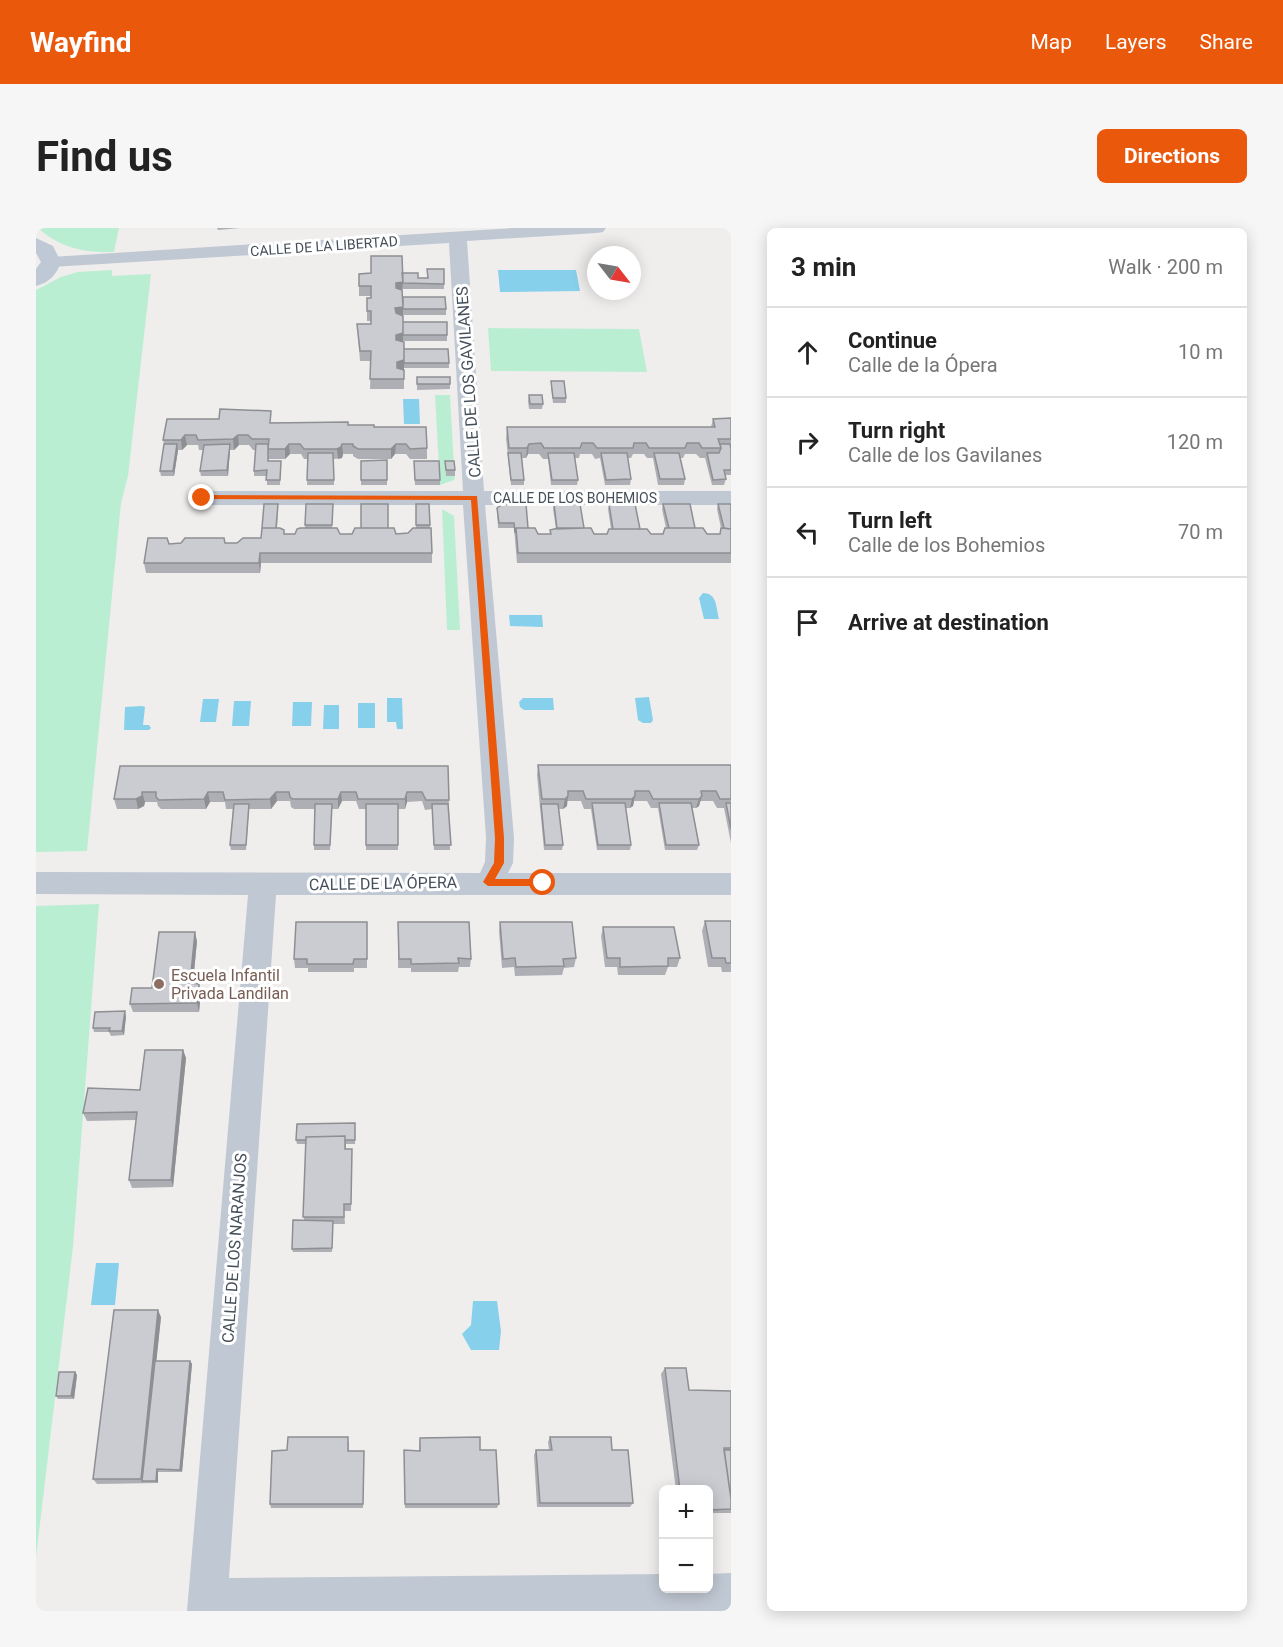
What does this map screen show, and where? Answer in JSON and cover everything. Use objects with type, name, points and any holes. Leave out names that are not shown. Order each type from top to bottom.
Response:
[{"type":"street","name":"CALLE DE LA LIBERTAD","points":[[51,262],[597,228]]},
{"type":"street","name":"CALLE DE LOS GAVILANES","points":[[458,238],[500,838],[499,863],[488,882]]},
{"type":"street","points":[[36,244],[46,250],[51,262],[48,270],[36,280]]},
{"type":"street","name":"CALLE DE LOS BOHEMIOS","points":[[202,498],[731,498]]},
{"type":"street","name":"CALLE DE LA ÓPERA","points":[[36,883],[731,884]]},
{"type":"street","name":"CALLE DE LOS NARANJOS","points":[[208,1605],[263,885]]},
{"type":"street","points":[[208,1605],[731,1593]]},
{"type":"green space","points":[[38,228],[119,228],[114,252],[103,252],[64,245]]},
{"type":"green space","points":[[112,270],[112,276],[151,274],[128,476],[121,503],[87,851],[36,852],[36,290],[61,277],[78,272]]},
{"type":"green space","points":[[488,328],[639,329],[647,372],[491,371]]},
{"type":"green space","points":[[435,395],[450,395],[454,467],[446,476],[455,476],[454,480],[440,485]]},
{"type":"green space","points":[[442,509],[454,516],[460,630],[447,630]]},
{"type":"green space","points":[[99,904],[73,1247],[36,1557],[36,906]]},
{"type":"water","points":[[498,270],[576,270],[580,291],[500,292]]},
{"type":"water","points":[[403,399],[419,399],[420,424],[404,424]]},
{"type":"water","points":[[703,593],[713,598],[719,619],[704,619],[699,598]]},
{"type":"water","points":[[509,615],[542,615],[543,627],[510,626]]},
{"type":"water","points":[[649,697],[653,720],[651,723],[643,723],[638,720],[635,698]]},
{"type":"water","points":[[387,698],[402,698],[403,729],[397,729],[396,722],[387,722]]},
{"type":"water","points":[[523,698],[553,698],[554,710],[524,710],[520,707],[519,702]]},
{"type":"water","points":[[203,699],[219,699],[216,722],[200,722]]},
{"type":"water","points":[[234,701],[251,701],[249,726],[232,726]]},
{"type":"water","points":[[293,702],[312,702],[311,726],[292,726]]},
{"type":"water","points":[[358,703],[375,703],[375,728],[358,728]]},
{"type":"water","points":[[324,705],[339,705],[339,729],[323,729]]},
{"type":"water","points":[[125,707],[145,707],[143,725],[149,725],[151,728],[149,730],[124,730]]},
{"type":"water","points":[[96,1263],[119,1263],[115,1305],[91,1305]]},
{"type":"water","points":[[473,1301],[497,1301],[501,1331],[499,1350],[471,1350],[462,1334],[471,1325]]},
{"type":"building","points":[[371,256],[402,256],[403,282],[396,283],[396,288],[402,290],[403,307],[395,308],[396,313],[403,316],[403,333],[396,335],[396,340],[404,342],[404,360],[397,362],[397,368],[404,370],[404,379],[370,379],[371,351],[360,351],[357,324],[371,324],[371,311],[367,311],[367,298],[371,298],[371,286],[359,286],[359,274],[371,273]]},
{"type":"building","points":[[427,269],[444,269],[444,284],[403,283],[402,273],[418,273],[418,278],[428,278]]},
{"type":"building","points":[[403,297],[445,297],[446,309],[403,309]]},
{"type":"building","points":[[403,322],[447,322],[447,335],[403,335]]},
{"type":"building","points":[[404,349],[448,349],[449,363],[404,363]]},
{"type":"building","points":[[417,377],[450,377],[450,384],[417,384]]},
{"type":"building","points":[[551,381],[564,381],[566,398],[553,398]]},
{"type":"building","points":[[529,395],[542,395],[543,404],[530,404]]},
{"type":"building","points":[[220,409],[271,411],[270,423],[348,422],[348,425],[374,425],[374,427],[426,427],[427,448],[410,449],[406,444],[396,444],[391,449],[358,449],[353,444],[342,444],[337,449],[304,449],[300,444],[289,444],[285,449],[268,449],[269,439],[252,439],[248,435],[238,435],[233,439],[198,440],[196,435],[185,435],[181,440],[163,440],[167,419],[219,419]]},
{"type":"building","points":[[731,418],[731,439],[718,439],[721,448],[702,448],[699,443],[687,443],[685,448],[649,448],[646,443],[634,443],[633,448],[597,448],[593,443],[582,443],[580,448],[544,448],[541,443],[529,444],[527,448],[509,448],[507,427],[715,427],[713,419]]},
{"type":"building","points":[[164,444],[177,444],[173,471],[160,471]]},
{"type":"building","points":[[230,444],[227,470],[200,471],[204,445]]},
{"type":"building","points":[[256,444],[268,444],[268,461],[281,461],[280,480],[266,480],[267,470],[254,471]]},
{"type":"building","points":[[720,444],[730,444],[731,470],[724,470],[726,479],[713,480],[707,453],[719,453]]},
{"type":"building","points":[[308,453],[333,453],[334,480],[307,480]]},
{"type":"building","points":[[508,453],[521,453],[524,480],[511,480]]},
{"type":"building","points":[[548,453],[574,453],[578,480],[552,480]]},
{"type":"building","points":[[601,453],[627,453],[631,479],[606,480]]},
{"type":"building","points":[[654,453],[679,453],[685,479],[660,479]]},
{"type":"building","points":[[387,460],[387,480],[361,480],[361,461]]},
{"type":"building","points":[[414,461],[439,461],[440,480],[415,480]]},
{"type":"building","points":[[445,461],[454,461],[455,470],[446,470]]},
{"type":"building","points":[[264,504],[278,504],[276,528],[262,528]]},
{"type":"building","points":[[306,504],[333,504],[332,525],[305,525]]},
{"type":"building","points":[[361,504],[388,504],[388,528],[361,528]]},
{"type":"building","points":[[416,504],[429,504],[430,525],[416,525]]},
{"type":"building","points":[[503,504],[526,504],[528,528],[516,528],[515,533],[514,523],[499,523],[497,508]]},
{"type":"building","points":[[554,504],[580,504],[584,528],[557,529]]},
{"type":"building","points":[[609,504],[635,504],[640,529],[613,529]]},
{"type":"building","points":[[663,504],[690,504],[695,528],[669,528]]},
{"type":"building","points":[[718,504],[731,504],[731,529],[724,528]]},
{"type":"building","points":[[262,528],[280,528],[284,530],[284,534],[295,534],[300,528],[337,528],[340,534],[352,534],[355,528],[394,528],[396,534],[408,533],[413,528],[431,528],[432,553],[260,553],[259,563],[144,563],[148,538],[167,538],[169,544],[181,543],[185,538],[224,538],[225,543],[237,543],[243,538],[261,538]]},
{"type":"building","points":[[516,528],[535,528],[538,534],[551,534],[550,530],[558,528],[591,528],[594,534],[607,534],[609,529],[647,529],[651,534],[663,534],[665,528],[703,528],[707,534],[720,534],[721,528],[731,529],[731,553],[518,553]]},
{"type":"building","points":[[538,765],[731,765],[731,799],[720,799],[716,791],[701,791],[702,796],[699,799],[653,799],[649,791],[635,791],[632,799],[586,799],[583,791],[568,791],[565,799],[542,799]]},
{"type":"building","points":[[120,766],[448,766],[449,800],[426,800],[422,792],[407,792],[405,799],[358,799],[356,792],[341,792],[338,799],[293,799],[289,792],[276,792],[270,799],[225,800],[223,792],[208,792],[204,799],[159,800],[156,792],[142,792],[142,796],[136,799],[114,799]]},
{"type":"building","points":[[592,803],[625,803],[631,845],[598,845]]},
{"type":"building","points":[[659,803],[691,803],[699,845],[666,845]]},
{"type":"building","points":[[726,803],[731,803],[731,829]]},
{"type":"building","points":[[234,804],[249,804],[246,845],[230,845]]},
{"type":"building","points":[[315,804],[332,804],[330,845],[314,845]]},
{"type":"building","points":[[366,804],[398,804],[398,845],[366,845]]},
{"type":"building","points":[[432,804],[448,804],[451,845],[434,845]]},
{"type":"building","points":[[541,804],[558,804],[563,845],[545,845]]},
{"type":"building","points":[[705,921],[731,921],[731,963],[726,963],[725,958],[712,958]]},
{"type":"building","points":[[296,922],[367,922],[367,959],[354,959],[353,964],[307,964],[307,959],[294,959]]},
{"type":"building","points":[[398,922],[469,922],[471,959],[458,958],[459,963],[411,964],[411,959],[399,959]]},
{"type":"building","points":[[500,922],[572,922],[576,958],[563,959],[564,966],[516,967],[515,958],[503,959]]},
{"type":"building","points":[[603,927],[674,927],[680,958],[668,958],[668,966],[620,967],[620,958],[607,958]]},
{"type":"building","points":[[159,932],[195,932],[190,983],[199,984],[197,1003],[130,1004],[132,988],[152,988]]},
{"type":"building","points":[[125,1011],[122,1031],[93,1028],[95,1012]]},
{"type":"building","points":[[145,1050],[183,1050],[171,1180],[129,1180],[137,1112],[83,1113],[88,1088],[140,1090]]},
{"type":"building","points":[[355,1123],[355,1140],[345,1140],[345,1136],[306,1137],[306,1140],[296,1140],[297,1124]]},
{"type":"building","points":[[345,1136],[345,1149],[352,1149],[351,1204],[344,1204],[344,1217],[303,1217],[306,1137]]},
{"type":"building","points":[[293,1220],[333,1221],[332,1248],[292,1249]]},
{"type":"building","points":[[114,1310],[158,1310],[141,1479],[93,1479]]},
{"type":"building","points":[[155,1361],[190,1361],[180,1470],[157,1469],[156,1481],[142,1481]]},
{"type":"building","points":[[665,1368],[686,1368],[689,1390],[731,1391],[731,1448],[724,1448],[731,1509],[713,1510],[713,1485],[679,1485]]},
{"type":"building","points":[[59,1372],[75,1372],[71,1396],[56,1396]]},
{"type":"building","points":[[288,1437],[348,1437],[348,1451],[364,1451],[363,1504],[270,1504],[272,1451],[287,1450]]},
{"type":"building","points":[[480,1437],[480,1450],[496,1450],[499,1504],[405,1504],[404,1450],[420,1451],[420,1438]]},
{"type":"building","points":[[550,1437],[611,1437],[612,1450],[628,1450],[633,1503],[540,1503],[536,1450],[552,1450]]},
{"type":"building","points":[[724,1450],[731,1450],[731,1499]]},
{"type":"place","name":"Escuela Infantil Privada Landilan","points":[[159,984]]},
{"type":"route","points":[[202,498],[475,498],[500,838],[499,863],[488,882],[543,883]]}]
